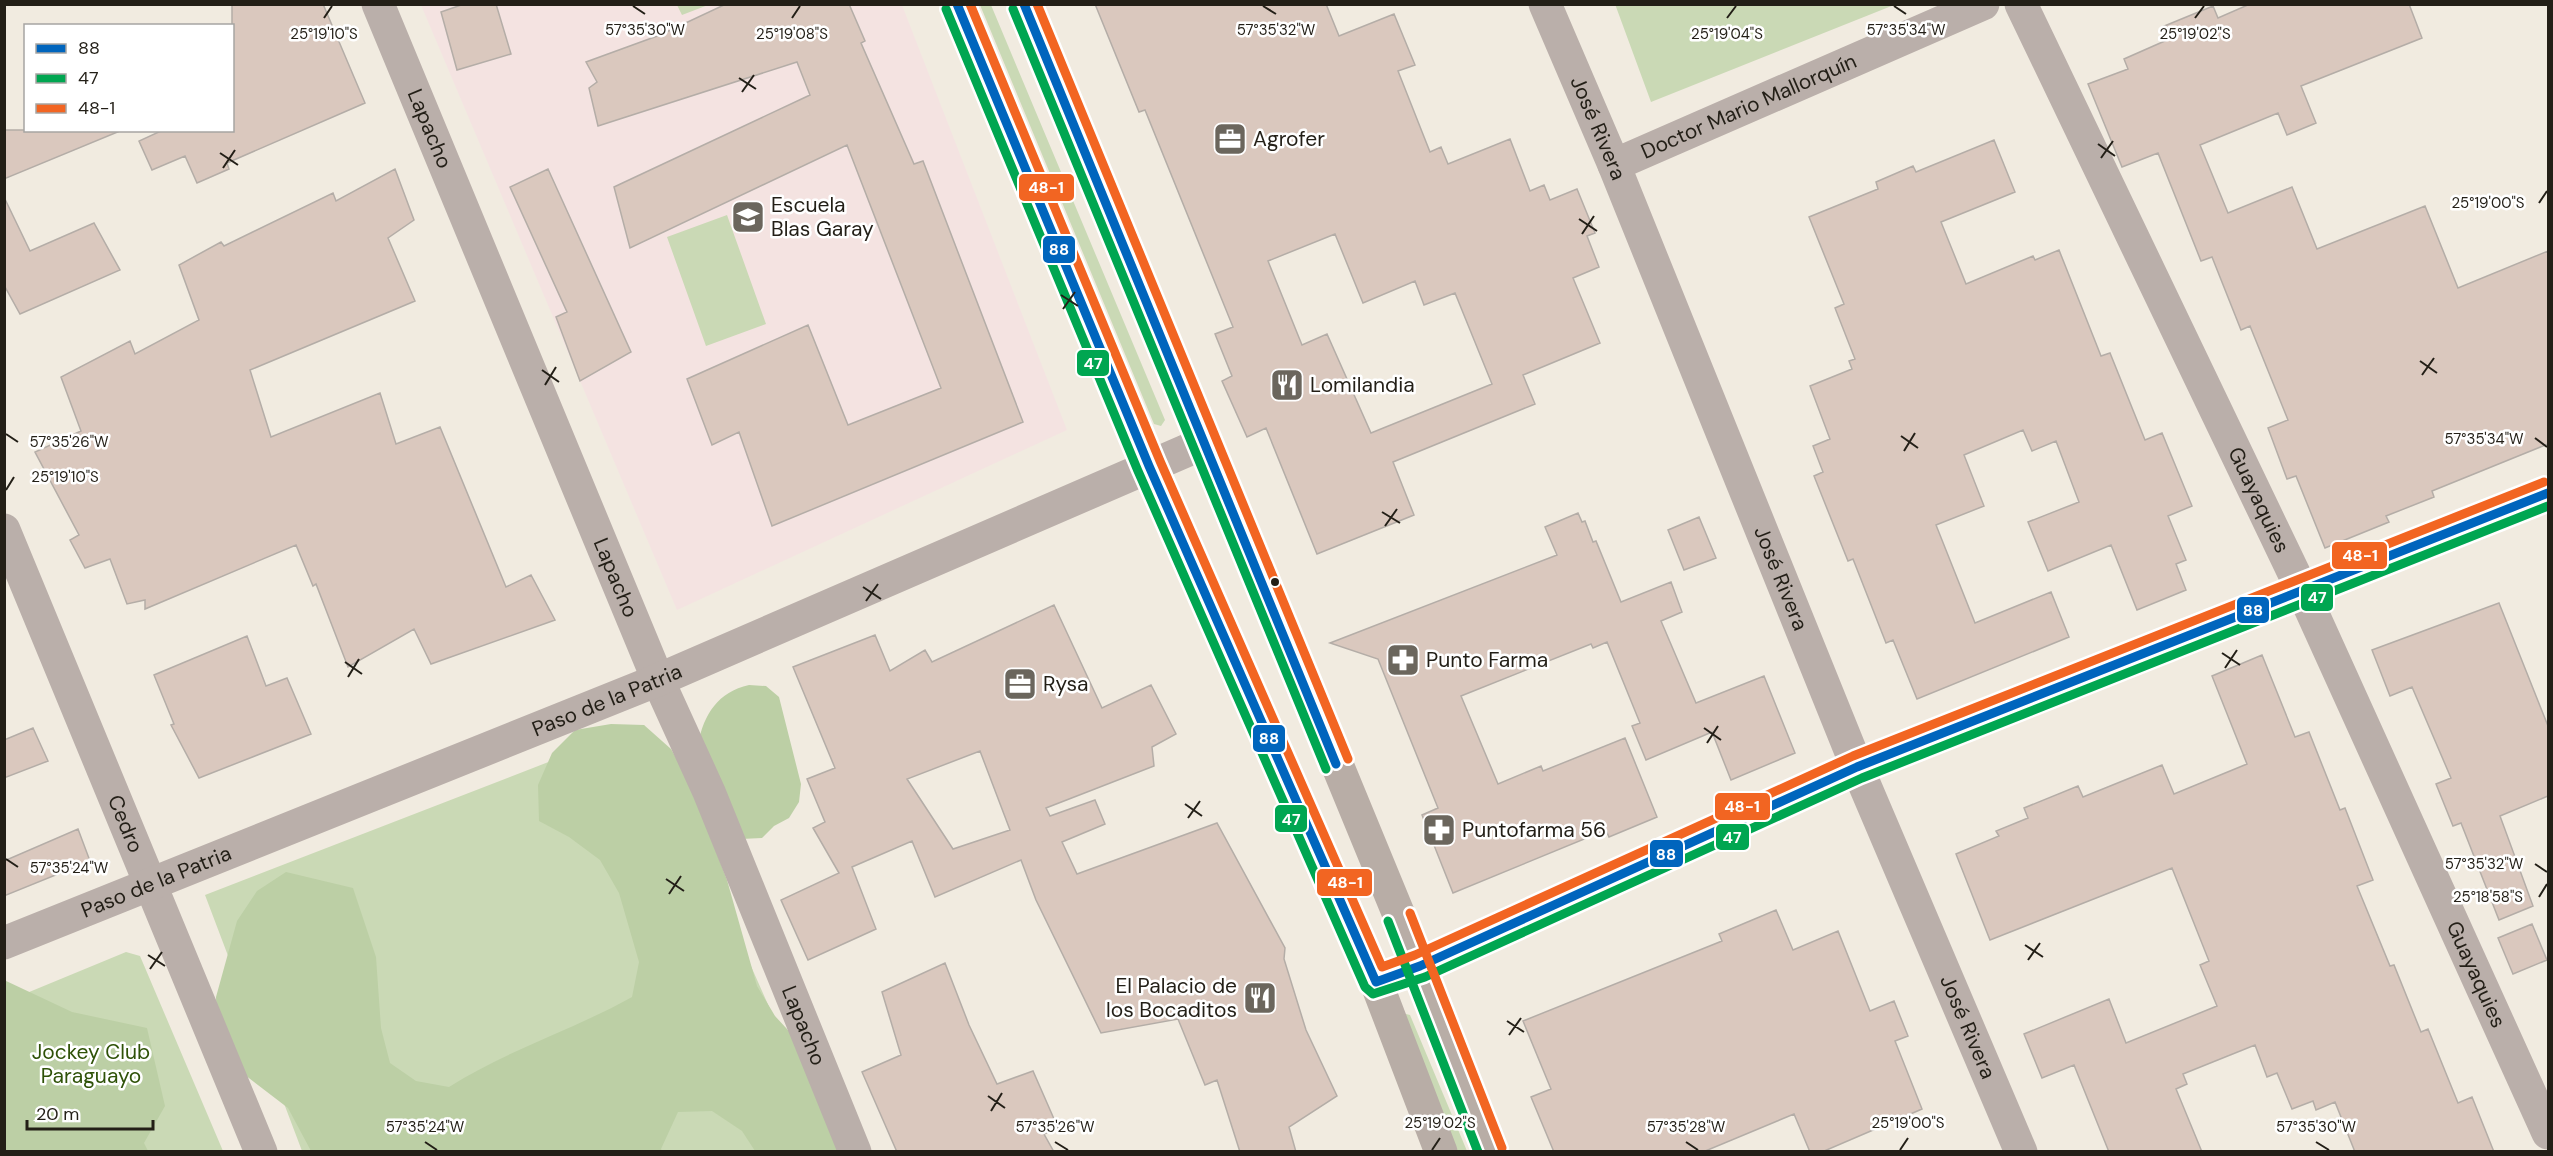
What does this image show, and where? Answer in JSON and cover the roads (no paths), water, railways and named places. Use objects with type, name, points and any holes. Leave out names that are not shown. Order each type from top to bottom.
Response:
[{"type":"highway","points":[[957,4],[1149,466],[1376,982],[1441,1152]]},
{"type":"highway","points":[[1024,4],[1420,966],[1491,1152]]},
{"type":"street","name":"Lapacho","points":[[378,4],[658,680],[709,792],[855,1152]]},
{"type":"street","name":"José Rivera","points":[[1545,4],[1614,165],[1857,767],[2021,1152]]},
{"type":"street","name":"Doctor Mario Mallorquín","points":[[1614,165],[1983,4]]},
{"type":"street","name":"Guayaquies","points":[[2021,4],[2302,590],[2548,1133]]},
{"type":"street","name":"Paso de la Patria","points":[[4,944],[658,680],[1204,443]]},
{"type":"street","points":[[1376,982],[1420,966],[1857,767],[2548,493]]},
{"type":"street","name":"Cedro","points":[[4,530],[261,1152]]},
{"type":"place","name":"Agrofer","points":[[1230,139]]},
{"type":"place","name":"Escuela Blas Garay","points":[[748,217]]},
{"type":"place","name":"Lomilandia","points":[[1287,385]]},
{"type":"place","name":"Punto Farma","points":[[1403,660]]},
{"type":"place","name":"Rysa","points":[[1020,684]]},
{"type":"place","name":"Puntofarma 56","points":[[1439,830]]},
{"type":"place","name":"El Palacio de los Bocaditos","points":[[1260,998]]},
{"type":"park label","name":"Jockey Club Paraguayo","points":[[91,1064]]}]
